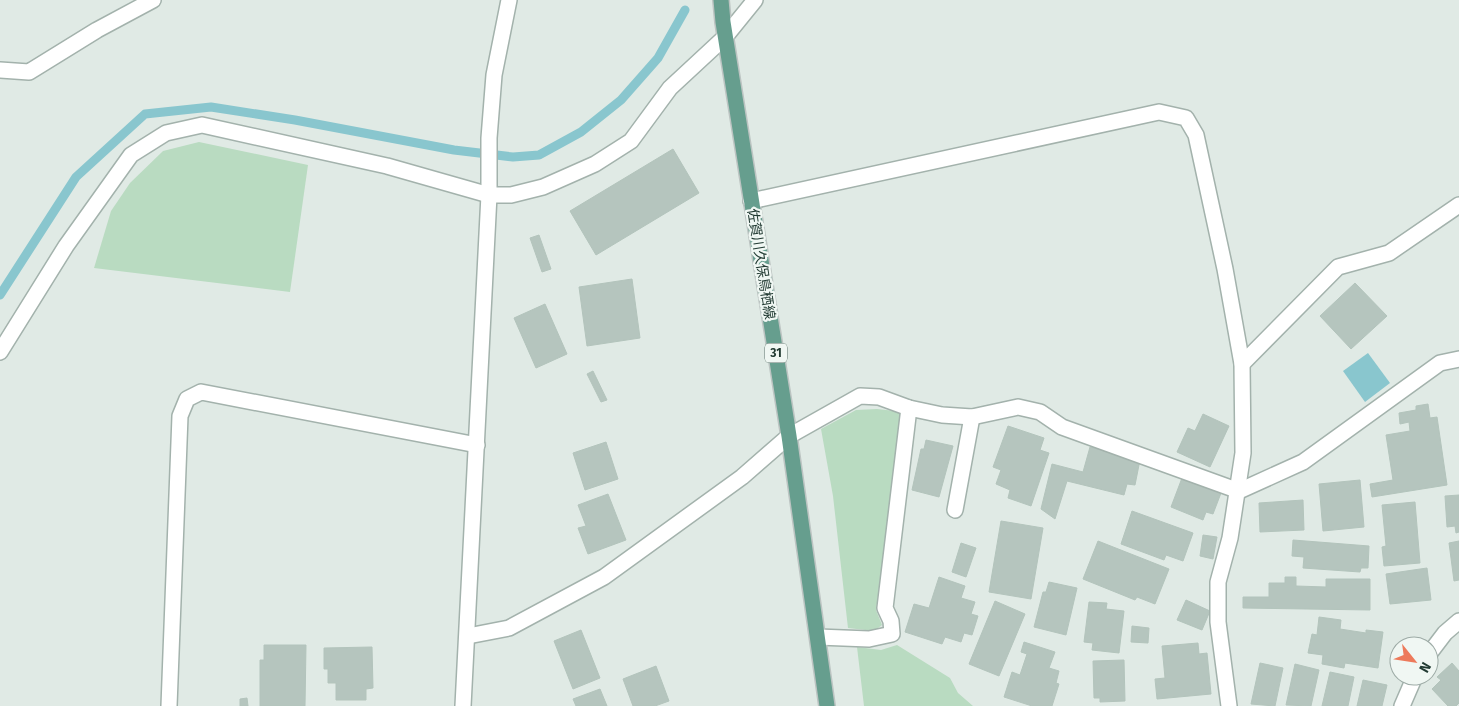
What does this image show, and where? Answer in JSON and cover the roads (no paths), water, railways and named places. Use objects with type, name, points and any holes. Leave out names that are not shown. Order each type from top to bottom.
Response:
[{"type":"main road","name":"佐賀川久保鳥栖線","points":[[722,0],[725,37],[789,436],[827,706]]},
{"type":"street","points":[[0,70],[29,72],[97,30],[153,0]]},
{"type":"street","points":[[463,706],[489,188],[489,138],[494,75],[509,0]]},
{"type":"street","points":[[0,352],[66,246],[131,155],[166,133],[202,125],[489,188],[511,195],[543,187],[595,164],[631,141],[670,88],[725,37],[755,0]]},
{"type":"street","points":[[751,201],[1159,112],[1186,118],[1196,135],[1226,269],[1242,364],[1244,453],[1230,538],[1218,582],[1218,622],[1229,706]]},
{"type":"street","points":[[1242,364],[1338,267],[1389,253],[1459,205]]},
{"type":"street","points":[[468,636],[509,628],[604,577],[742,477],[789,436],[860,396],[879,397],[909,408],[942,415],[972,417],[1018,407],[1040,412],[1062,428],[1239,491],[1303,462],[1440,363],[1459,359]]},
{"type":"street","points":[[169,706],[180,416],[187,399],[201,392],[476,445]]},
{"type":"street","points":[[818,637],[869,639],[892,634],[891,621],[885,608],[909,408]]},
{"type":"street","points":[[955,510],[972,417]]},
{"type":"street","points":[[1439,641],[1459,621]]},
{"type":"street","points":[[1402,706],[1411,686]]},
{"type":"water","points":[[1368,353],[1390,383],[1365,402],[1343,371]]},
{"type":"waterway","points":[[0,295],[76,177],[145,114],[211,107],[295,120],[454,150],[513,157],[539,155],[581,132],[621,100],[658,58],[685,10]]}]
